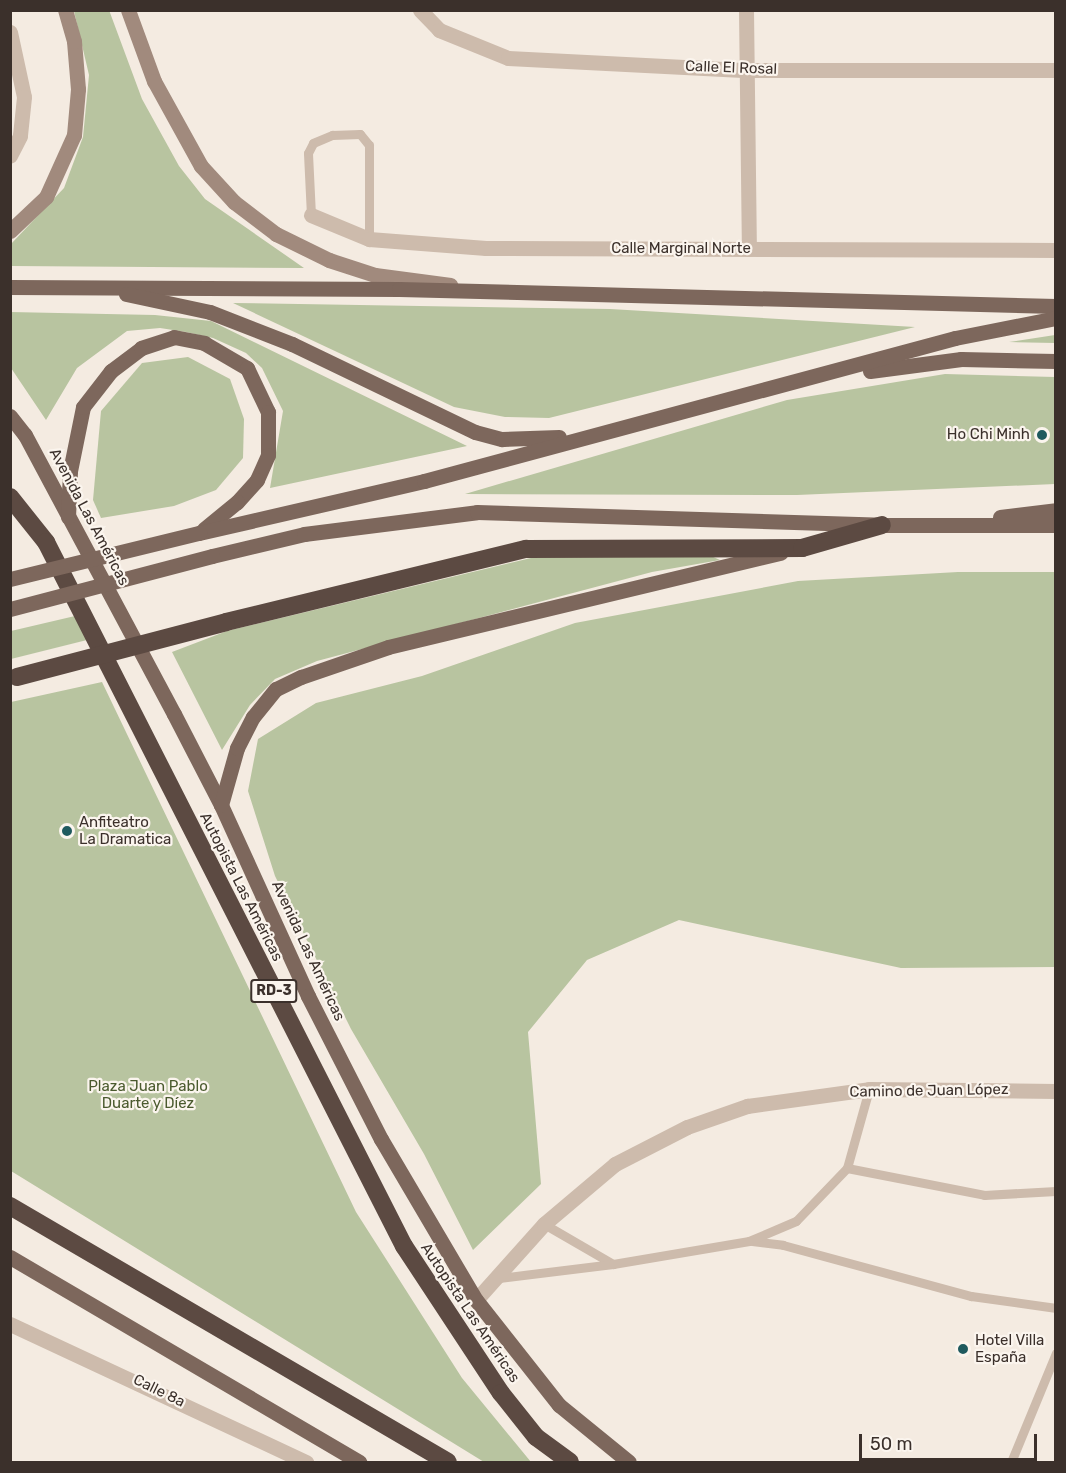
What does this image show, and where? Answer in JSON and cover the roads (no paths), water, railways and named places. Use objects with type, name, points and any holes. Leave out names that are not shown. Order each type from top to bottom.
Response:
[{"type":"highway","name":"Autopista Las Américas","points":[[10,497],[46,542],[404,1246],[501,1393],[536,1437],[570,1462]]},
{"type":"highway","points":[[14,678],[226,622],[526,549],[802,548],[882,525]]},
{"type":"highway","points":[[10,1206],[448,1462]]},
{"type":"main road","points":[[10,287],[512,294],[1056,306]]},
{"type":"main road","points":[[96,287],[210,312],[292,344],[475,432],[502,439],[546,440],[639,424]]},
{"type":"main road","points":[[10,579],[424,481],[955,338],[1056,318]]},
{"type":"main road","points":[[68,517],[70,471],[83,407],[111,371],[141,348],[174,337],[204,343],[247,368],[268,412],[268,455],[257,480],[237,502],[199,533]]},
{"type":"main road","points":[[812,378],[961,358],[1056,361]]},
{"type":"main road","name":"Avenida Las Américas","points":[[10,416],[68,517],[221,805],[308,996],[381,1139],[476,1300],[559,1405],[629,1462]]},
{"type":"main road","points":[[10,609],[304,534],[477,512],[882,525],[1055,521]]},
{"type":"main road","points":[[221,805],[237,748],[253,717],[276,689],[301,677],[388,647],[802,548]]},
{"type":"main road","points":[[10,1257],[359,1462]]},
{"type":"street","points":[[10,231],[46,197],[63,167],[74,135],[78,88],[74,41],[65,10]]},
{"type":"street","points":[[128,10],[154,81],[201,166],[234,202],[276,234],[329,260],[375,275],[512,294]]},
{"type":"street","name":"Calle El Rosal","points":[[420,10],[440,30],[508,58],[748,70],[1056,70]]},
{"type":"street","points":[[746,10],[749,249]]},
{"type":"street","points":[[10,32],[24,97],[20,136],[10,156]]},
{"type":"street","name":"Calle Marginal Norte","points":[[311,215],[369,239],[486,248],[1056,250]]},
{"type":"street","name":"Camino de Juan López","points":[[476,1300],[499,1278],[544,1224],[615,1164],[687,1126],[747,1106],[869,1089],[1056,1091]]},
{"type":"street","name":"Calle 8a","points":[[10,1324],[306,1462]]},
{"type":"lane","points":[[311,215],[308,153],[313,142],[332,135],[360,134],[369,145],[369,239]]},
{"type":"lane","points":[[499,1278],[613,1264],[749,1241],[796,1221],[847,1167],[869,1089]]},
{"type":"lane","points":[[847,1167],[984,1195],[1056,1191]]},
{"type":"lane","points":[[544,1224],[613,1264]]},
{"type":"lane","points":[[749,1241],[783,1245],[971,1296],[1056,1308]]},
{"type":"lane","points":[[1011,1462],[1056,1353]]},
{"type":"place","name":"Ho Chi Minh","points":[[1042,435]]},
{"type":"place","name":"Anfiteatro La Dramatica","points":[[67,831]]},
{"type":"place","name":"Hotel Villa España","points":[[963,1349]]},
{"type":"park label","name":"Plaza Juan Pablo Duarte y Díez","points":[[148,1094]]}]
